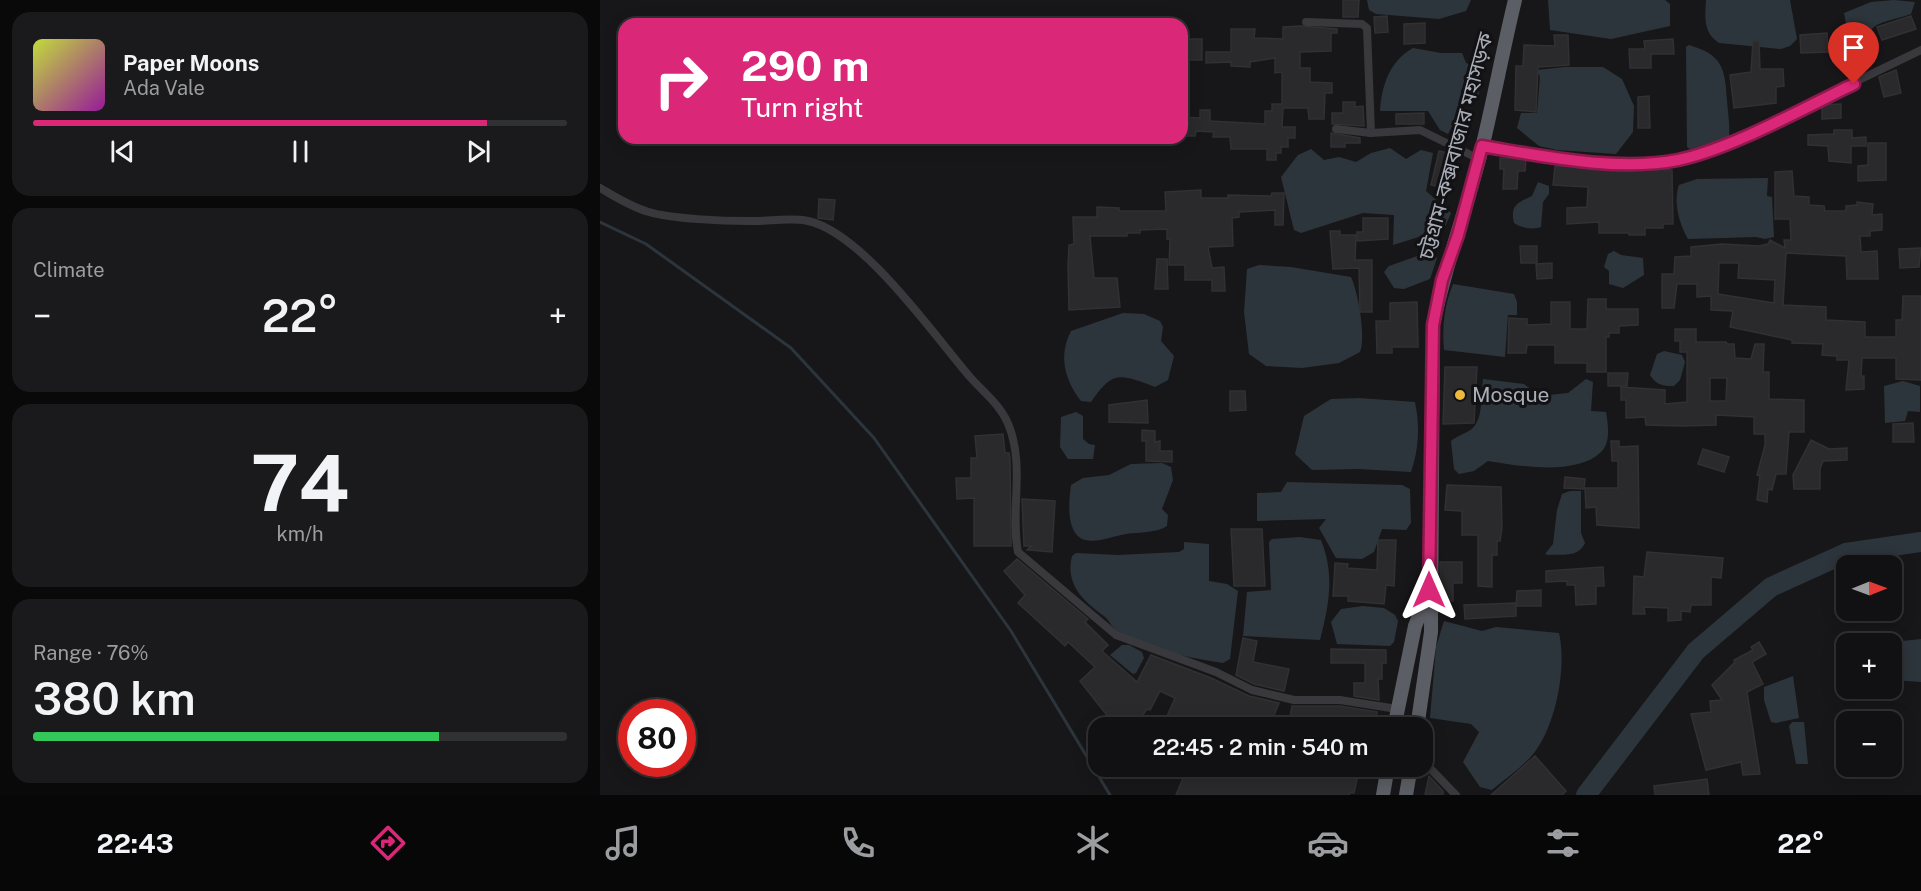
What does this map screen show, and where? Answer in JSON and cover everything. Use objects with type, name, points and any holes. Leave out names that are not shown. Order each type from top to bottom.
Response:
[{"type":"highway","name":"চট্টগ্রাম-কক্সবাজার মহাসড়ক","points":[[1419,717],[1431,632],[1429,590],[1433,325],[1442,280],[1458,235],[1480,153],[1515,0]]},
{"type":"highway","name":"চট্টগ্রাম-কক্সবাজার মহাসড়ক","points":[[1396,717],[1415,626],[1429,590]]},
{"type":"highway","points":[[1383,795],[1386,777]]},
{"type":"highway","points":[[1406,795],[1409,777]]},
{"type":"street","points":[[1306,22],[1362,24],[1367,28],[1371,133]]},
{"type":"street","points":[[1336,129],[1371,133],[1420,130],[1480,153],[1598,162],[1644,163],[1678,160],[1759,129],[1921,50]]},
{"type":"street","points":[[600,188],[630,205],[651,213],[727,220],[806,221],[827,229],[861,254],[904,296],[971,378],[999,406],[1009,425],[1016,448],[1018,552],[1116,635],[1216,672],[1252,690],[1294,700],[1340,700],[1397,709]]},
{"type":"street","points":[[1433,771],[1456,795]]},
{"type":"shaded area","points":[[1367,0],[1471,0],[1466,11],[1439,19],[1376,14],[1369,10]]},
{"type":"shaded area","points":[[1548,0],[1665,0],[1670,4],[1670,26],[1611,39],[1550,30]]},
{"type":"shaded area","points":[[1706,0],[1790,0],[1797,39],[1790,46],[1781,49],[1719,43],[1708,29],[1705,18]]},
{"type":"shaded area","points":[[1894,0],[1915,2],[1911,14],[1874,27],[1868,39],[1869,65],[1855,70],[1844,13],[1871,2]]},
{"type":"shaded area","points":[[1689,45],[1709,53],[1720,64],[1725,80],[1729,128],[1729,138],[1690,149],[1687,147],[1686,47]]},
{"type":"shaded area","points":[[1413,48],[1441,53],[1462,53],[1466,63],[1477,67],[1479,95],[1464,103],[1448,134],[1440,130],[1428,111],[1380,111],[1389,74],[1398,60]]},
{"type":"shaded area","points":[[1603,67],[1622,79],[1634,106],[1633,132],[1616,154],[1557,150],[1539,146],[1517,128],[1521,113],[1537,113],[1540,77],[1537,70]]},
{"type":"shaded area","points":[[1390,148],[1406,159],[1421,150],[1433,153],[1426,191],[1451,213],[1444,229],[1393,245],[1394,215],[1363,213],[1301,233],[1294,230],[1281,177],[1298,155],[1311,149],[1324,160],[1339,157],[1356,162],[1371,153]]},
{"type":"shaded area","points":[[1768,178],[1767,196],[1772,197],[1774,237],[1688,239],[1678,212],[1679,185],[1697,179]]},
{"type":"shaded area","points":[[1538,182],[1549,186],[1549,194],[1543,202],[1541,227],[1531,228],[1517,225],[1514,223],[1514,208],[1532,196]]},
{"type":"shaded area","points":[[1614,251],[1621,255],[1643,258],[1644,275],[1623,288],[1609,284],[1609,271],[1604,267],[1608,254]]},
{"type":"shaded area","points":[[1423,254],[1434,254],[1437,258],[1430,279],[1404,289],[1394,288],[1384,272],[1389,266]]},
{"type":"shaded area","points":[[1259,265],[1291,267],[1351,277],[1360,314],[1362,345],[1360,352],[1339,363],[1302,368],[1266,366],[1249,354],[1244,312],[1247,269]]},
{"type":"shaded area","points":[[1453,284],[1514,294],[1517,302],[1517,315],[1508,315],[1505,357],[1444,350],[1444,317]]},
{"type":"shaded area","points":[[1123,313],[1144,314],[1160,321],[1163,327],[1161,341],[1174,356],[1168,380],[1155,387],[1133,379],[1118,378],[1105,384],[1091,402],[1081,401],[1071,385],[1065,368],[1065,350],[1071,331]]},
{"type":"shaded area","points":[[1664,351],[1682,355],[1685,362],[1680,380],[1674,386],[1660,384],[1650,375],[1657,354]]},
{"type":"shaded area","points":[[1483,379],[1524,384],[1532,390],[1549,395],[1568,393],[1586,379],[1593,382],[1591,411],[1606,412],[1608,433],[1604,448],[1590,459],[1563,467],[1531,467],[1488,461],[1474,471],[1459,474],[1454,469],[1451,441],[1469,431],[1477,422],[1481,408]]},
{"type":"shaded area","points":[[1903,381],[1920,386],[1920,412],[1908,411],[1905,421],[1885,423],[1884,386]]},
{"type":"shaded area","points":[[1359,398],[1415,402],[1418,437],[1411,472],[1359,469],[1312,470],[1295,454],[1304,416],[1331,399]]},
{"type":"shaded area","points":[[1076,412],[1083,416],[1083,439],[1095,445],[1093,459],[1068,459],[1060,447],[1061,417]]},
{"type":"shaded area","points":[[1162,463],[1171,467],[1173,480],[1162,509],[1168,515],[1167,526],[1153,531],[1095,541],[1079,537],[1071,524],[1071,485],[1083,478],[1109,475],[1131,464]]},
{"type":"shaded area","points":[[1287,482],[1402,485],[1410,489],[1411,523],[1406,530],[1382,529],[1374,552],[1362,559],[1336,558],[1319,528],[1326,519],[1257,521],[1257,493],[1281,492]]},
{"type":"shaded area","points":[[1581,491],[1581,533],[1585,543],[1574,553],[1545,554],[1553,544],[1557,510],[1562,494]]},
{"type":"shaded area","points":[[1300,537],[1321,540],[1328,565],[1328,602],[1320,640],[1243,636],[1247,592],[1271,590],[1269,542],[1272,539]]},
{"type":"shaded area","points":[[1184,542],[1209,544],[1209,581],[1227,584],[1238,591],[1230,659],[1223,663],[1157,649],[1120,633],[1083,598],[1071,575],[1072,556],[1076,553],[1118,555],[1179,552],[1184,549]]},
{"type":"shaded area","points":[[1363,606],[1384,608],[1395,615],[1398,621],[1394,642],[1390,646],[1337,644],[1331,622],[1341,609]]},
{"type":"shaded area","points":[[1444,621],[1482,631],[1496,627],[1559,633],[1562,662],[1558,695],[1548,727],[1542,741],[1530,758],[1492,790],[1480,787],[1463,762],[1479,732],[1471,724],[1430,717],[1436,647]]},
{"type":"shaded area","points":[[1921,639],[1921,682],[1902,681],[1902,641]]},
{"type":"shaded area","points":[[1122,645],[1129,645],[1142,652],[1144,658],[1136,673],[1133,674],[1110,655]]},
{"type":"shaded area","points":[[1793,676],[1799,718],[1771,722],[1764,700],[1764,687]]},
{"type":"shaded area","points":[[1792,722],[1804,722],[1808,764],[1796,764],[1789,726]]},
{"type":"building","points":[[1343,0],[1359,0],[1358,17],[1343,17]]},
{"type":"building","points":[[1387,16],[1388,32],[1375,33],[1374,17]]},
{"type":"building","points":[[1911,16],[1916,29],[1882,40],[1877,27]]},
{"type":"building","points":[[1425,23],[1425,43],[1404,44],[1404,24]]},
{"type":"building","points":[[1283,27],[1337,29],[1337,33],[1331,33],[1331,51],[1300,52],[1300,68],[1310,68],[1310,82],[1332,83],[1332,93],[1325,93],[1324,119],[1309,119],[1308,108],[1283,108],[1282,127],[1295,127],[1295,138],[1288,138],[1288,147],[1281,147],[1281,153],[1276,153],[1276,160],[1267,160],[1267,149],[1231,149],[1230,137],[1213,137],[1214,132],[1196,131],[1195,136],[1188,136],[1188,117],[1200,118],[1200,110],[1210,110],[1210,121],[1265,124],[1265,111],[1272,111],[1272,104],[1282,104],[1282,72],[1275,73],[1275,58],[1250,62],[1250,67],[1231,66],[1231,62],[1206,63],[1206,52],[1231,52],[1231,29],[1255,29],[1254,38],[1283,39]]},
{"type":"building","points":[[1827,33],[1828,52],[1801,53],[1800,35]]},
{"type":"building","points":[[1554,35],[1568,35],[1569,65],[1538,67],[1536,112],[1515,110],[1516,66],[1523,66],[1524,45],[1555,46]]},
{"type":"building","points":[[1202,39],[1202,60],[1188,60],[1188,40]]},
{"type":"building","points":[[1673,39],[1674,54],[1651,54],[1651,68],[1630,68],[1629,49],[1645,49],[1644,41]]},
{"type":"building","points":[[1753,41],[1759,41],[1760,69],[1783,69],[1784,86],[1776,87],[1776,103],[1734,108],[1730,75],[1751,72]]},
{"type":"building","points":[[1896,70],[1901,93],[1884,97],[1879,77]]},
{"type":"building","points":[[1649,96],[1650,128],[1638,128],[1638,97]]},
{"type":"building","points":[[1343,102],[1355,102],[1355,107],[1363,106],[1364,126],[1332,124],[1332,113],[1343,113]]},
{"type":"building","points":[[1841,104],[1841,118],[1822,119],[1822,105]]},
{"type":"building","points":[[1424,113],[1424,124],[1396,124],[1396,114]]},
{"type":"building","points":[[1834,130],[1852,130],[1852,138],[1866,137],[1866,146],[1851,146],[1851,163],[1829,161],[1828,146],[1808,145],[1808,135],[1834,134]]},
{"type":"building","points":[[1331,133],[1360,138],[1360,143],[1345,143],[1345,147],[1331,147]]},
{"type":"building","points":[[1868,143],[1886,143],[1886,180],[1858,181],[1858,166],[1868,165]]},
{"type":"building","points":[[1439,151],[1457,155],[1449,189],[1431,185]]},
{"type":"building","points":[[1500,158],[1526,159],[1525,171],[1518,171],[1517,189],[1503,189],[1504,169],[1500,169]]},
{"type":"building","points":[[1555,166],[1672,170],[1673,224],[1663,224],[1663,228],[1645,228],[1645,235],[1629,235],[1629,233],[1599,233],[1599,222],[1567,224],[1567,208],[1587,207],[1588,187],[1553,185]]},
{"type":"building","points":[[1792,171],[1794,196],[1809,197],[1809,205],[1824,206],[1825,211],[1846,211],[1846,206],[1857,205],[1857,202],[1873,204],[1872,215],[1882,214],[1882,230],[1870,231],[1870,236],[1860,236],[1861,252],[1877,251],[1878,279],[1847,279],[1846,256],[1786,253],[1783,305],[1826,307],[1826,320],[1865,322],[1865,337],[1896,337],[1896,320],[1902,320],[1903,296],[1921,296],[1921,380],[1896,379],[1896,358],[1862,358],[1861,376],[1864,376],[1864,389],[1846,390],[1849,360],[1837,360],[1837,356],[1822,355],[1823,344],[1792,343],[1792,340],[1730,327],[1733,311],[1711,310],[1711,296],[1697,297],[1697,284],[1677,284],[1674,308],[1662,308],[1662,274],[1674,274],[1675,257],[1691,256],[1691,247],[1722,244],[1759,246],[1768,244],[1770,240],[1785,248],[1784,240],[1791,240],[1790,219],[1775,219],[1775,172]],"holes":[[[1719,263],[1739,263],[1738,278],[1775,280],[1774,303],[1718,294]]]},
{"type":"building","points":[[1201,190],[1201,198],[1228,198],[1228,195],[1271,196],[1272,193],[1284,193],[1283,225],[1275,225],[1275,210],[1239,212],[1239,217],[1232,218],[1233,246],[1208,247],[1212,268],[1224,267],[1225,291],[1212,291],[1212,280],[1185,280],[1185,265],[1169,265],[1170,239],[1167,239],[1167,229],[1140,230],[1140,233],[1127,233],[1127,236],[1090,236],[1094,278],[1117,278],[1120,307],[1069,310],[1068,267],[1069,245],[1074,244],[1073,217],[1097,217],[1097,207],[1119,208],[1119,211],[1166,211],[1165,192]]},
{"type":"building","points":[[819,199],[835,200],[833,220],[818,218]]},
{"type":"building","points":[[1363,218],[1388,218],[1388,239],[1357,241],[1357,232],[1363,232]]},
{"type":"building","points":[[1330,231],[1340,231],[1340,235],[1356,235],[1355,260],[1372,260],[1372,312],[1360,312],[1359,268],[1333,269]]},
{"type":"building","points":[[1520,246],[1537,246],[1537,263],[1521,263]]},
{"type":"building","points":[[1921,248],[1919,267],[1900,268],[1899,249]]},
{"type":"building","points":[[1157,259],[1167,259],[1168,289],[1155,289]]},
{"type":"building","points":[[1552,263],[1552,278],[1537,279],[1536,264]]},
{"type":"building","points":[[1588,299],[1606,299],[1606,309],[1638,309],[1638,325],[1619,326],[1619,333],[1609,333],[1609,337],[1606,337],[1606,372],[1587,372],[1587,363],[1555,363],[1555,345],[1527,345],[1526,353],[1508,353],[1509,318],[1527,319],[1527,325],[1551,324],[1551,302],[1570,302],[1570,329],[1587,329]]},
{"type":"building","points":[[1417,302],[1418,347],[1392,347],[1392,353],[1377,353],[1376,321],[1390,321],[1390,303]]},
{"type":"building","points":[[1675,329],[1696,329],[1696,342],[1734,344],[1735,358],[1751,359],[1755,344],[1764,344],[1763,372],[1769,372],[1769,399],[1804,400],[1804,432],[1789,432],[1786,474],[1776,474],[1772,490],[1768,489],[1767,502],[1757,500],[1760,476],[1757,475],[1765,445],[1765,434],[1754,434],[1754,417],[1716,415],[1716,425],[1681,426],[1646,425],[1645,417],[1626,418],[1626,400],[1621,400],[1621,387],[1665,390],[1665,404],[1687,402],[1687,352],[1680,352],[1680,341],[1675,341]],"holes":[[[1710,378],[1727,378],[1726,401],[1710,401]]]},
{"type":"building","name":"Mosque","points":[[1445,367],[1477,367],[1474,423],[1443,424]]},
{"type":"building","points":[[1608,373],[1628,373],[1627,386],[1608,386]]},
{"type":"building","points":[[1230,391],[1245,391],[1246,410],[1230,411]]},
{"type":"building","points":[[1147,400],[1148,423],[1109,422],[1109,405]]},
{"type":"building","points":[[1913,423],[1914,442],[1893,442],[1893,424]]},
{"type":"building","points":[[1142,430],[1155,431],[1155,442],[1160,441],[1160,451],[1172,451],[1172,462],[1146,461],[1146,441],[1142,441]]},
{"type":"building","points":[[1003,434],[1005,453],[1009,453],[1010,458],[1011,546],[974,546],[974,498],[957,499],[956,478],[971,478],[971,458],[977,458],[975,436]]},
{"type":"building","points":[[1811,440],[1829,449],[1847,448],[1847,460],[1823,461],[1820,469],[1820,489],[1794,489],[1793,475]]},
{"type":"building","points":[[1611,441],[1619,441],[1619,447],[1638,446],[1639,528],[1597,525],[1596,507],[1586,508],[1585,488],[1618,488],[1618,461],[1612,461]]},
{"type":"building","points":[[1703,449],[1729,457],[1724,472],[1698,464]]},
{"type":"building","points":[[1565,477],[1585,479],[1584,489],[1564,488]]},
{"type":"building","points":[[1447,485],[1501,487],[1502,528],[1500,541],[1497,541],[1497,555],[1492,555],[1492,587],[1478,586],[1478,535],[1462,535],[1462,511],[1445,510]]},
{"type":"building","points":[[1022,499],[1055,501],[1052,552],[1027,550],[1031,546],[1024,546]]},
{"type":"building","points":[[1231,529],[1262,529],[1265,586],[1234,586]]},
{"type":"building","points":[[1378,540],[1396,540],[1394,586],[1386,585],[1384,604],[1348,601],[1348,596],[1333,596],[1335,563],[1348,564],[1347,568],[1377,570]]},
{"type":"building","points":[[1647,552],[1723,558],[1721,578],[1711,577],[1711,605],[1691,605],[1690,612],[1681,611],[1681,620],[1668,621],[1668,608],[1644,607],[1645,614],[1633,614],[1634,576],[1644,577]]},
{"type":"building","points":[[1017,559],[1088,619],[1085,622],[1108,645],[1102,651],[1137,682],[1151,655],[1211,678],[1249,696],[1279,703],[1273,717],[1167,717],[1175,698],[1160,691],[1150,710],[1147,709],[1142,717],[1108,717],[1080,681],[1095,667],[1068,642],[1065,646],[1018,603],[1025,595],[1004,571]]},
{"type":"building","points":[[1440,562],[1462,562],[1462,583],[1453,583],[1453,601],[1445,601],[1445,610],[1440,610]]},
{"type":"building","points":[[1603,567],[1604,586],[1596,586],[1596,604],[1576,605],[1575,585],[1567,585],[1567,581],[1546,582],[1546,571]]},
{"type":"building","points":[[1541,590],[1541,606],[1516,606],[1517,591]]},
{"type":"building","points":[[1516,603],[1516,616],[1465,619],[1464,605]]},
{"type":"building","points":[[1243,638],[1257,641],[1253,662],[1289,669],[1284,691],[1254,684],[1236,675]]},
{"type":"building","points":[[1759,642],[1766,654],[1752,662],[1763,684],[1747,692],[1760,774],[1743,775],[1741,762],[1706,770],[1691,714],[1711,712],[1710,701],[1722,700],[1712,685],[1735,662],[1734,660],[1753,650],[1751,647]]},
{"type":"building","points":[[1331,649],[1386,650],[1386,663],[1382,663],[1382,679],[1378,679],[1379,700],[1354,696],[1354,683],[1365,683],[1365,663],[1331,663]]},
{"type":"building","points":[[1292,706],[1340,706],[1377,712],[1377,717],[1290,717]]},
{"type":"building","points":[[1535,756],[1566,791],[1562,795],[1491,795]]},
{"type":"building","points":[[1183,777],[1349,777],[1357,779],[1354,793],[1349,795],[1176,795]]},
{"type":"building","points":[[1430,777],[1443,791],[1443,795],[1425,795]]},
{"type":"building","points":[[1707,779],[1709,795],[1655,795],[1654,786]]},
{"type":"waterway","points":[[600,222],[646,244],[791,348],[874,438],[1011,631],[1110,795]]},
{"type":"waterway","points":[[1586,795],[1696,651],[1771,587],[1846,553],[1921,542]]},
{"type":"place","name":"Mosque","points":[[1460,395]]},
{"type":"route","points":[[1429,590],[1433,325],[1442,280],[1458,235],[1482,146],[1598,162],[1644,163],[1678,160],[1713,149],[1854,84]]}]
